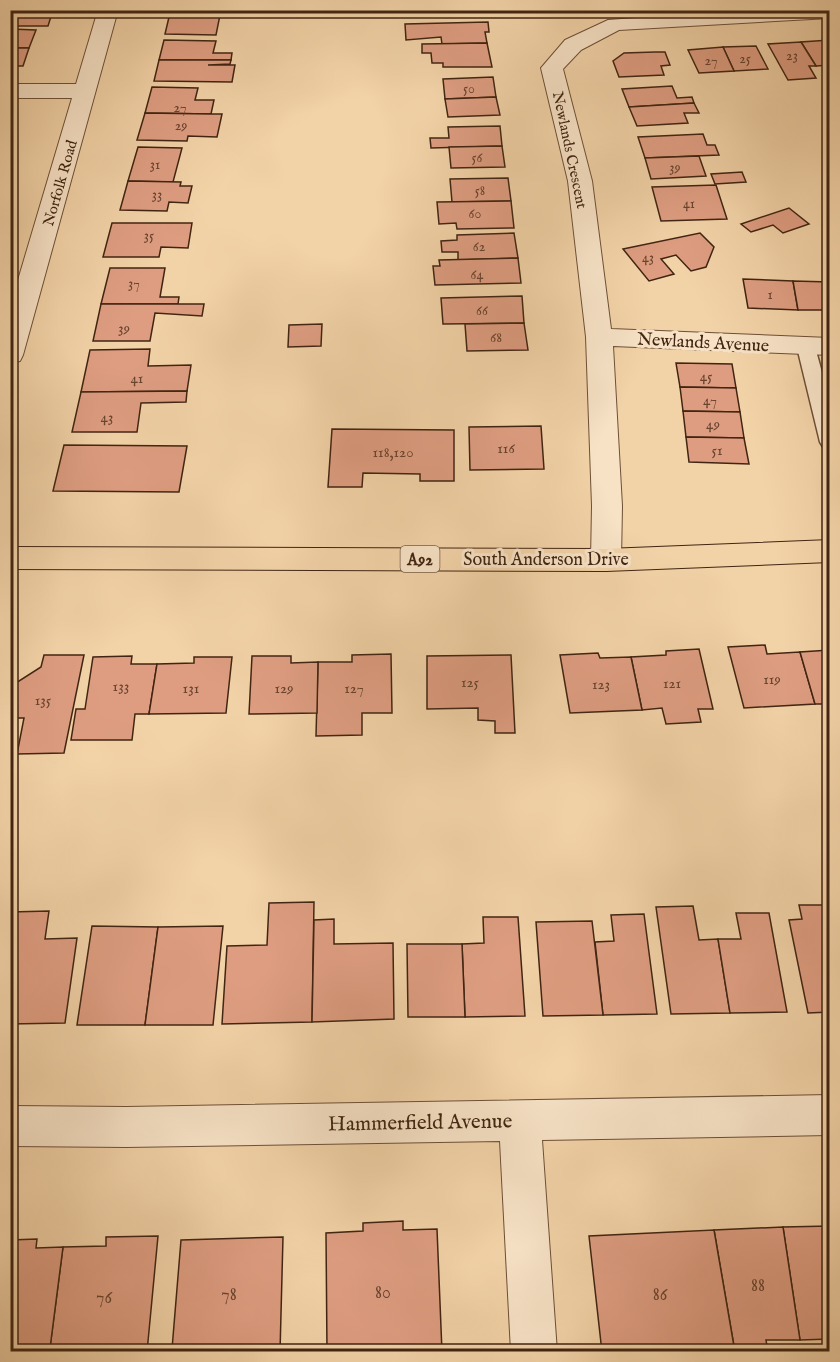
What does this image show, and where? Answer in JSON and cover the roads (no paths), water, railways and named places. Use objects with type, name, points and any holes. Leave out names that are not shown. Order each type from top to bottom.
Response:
[{"type":"main road","name":"South Anderson Drive","points":[[10,558],[606,560],[830,551]]},
{"type":"street","name":"Norfolk Road","points":[[10,355],[108,10]]},
{"type":"street","name":"Newlands Crescent","points":[[606,560],[607,506],[599,338],[580,181],[552,68],[573,45],[615,24],[830,12]]},
{"type":"street","points":[[10,91],[86,91]]},
{"type":"street","name":"Newlands Avenue","points":[[599,338],[818,347]]},
{"type":"street","name":"Hammerfield Avenue","points":[[10,1126],[520,1121],[830,1115]]},
{"type":"street","points":[[520,1121],[534,1352]]},
{"type":"lane","name":"Newlands Avenue","points":[[818,347],[830,442]]}]
